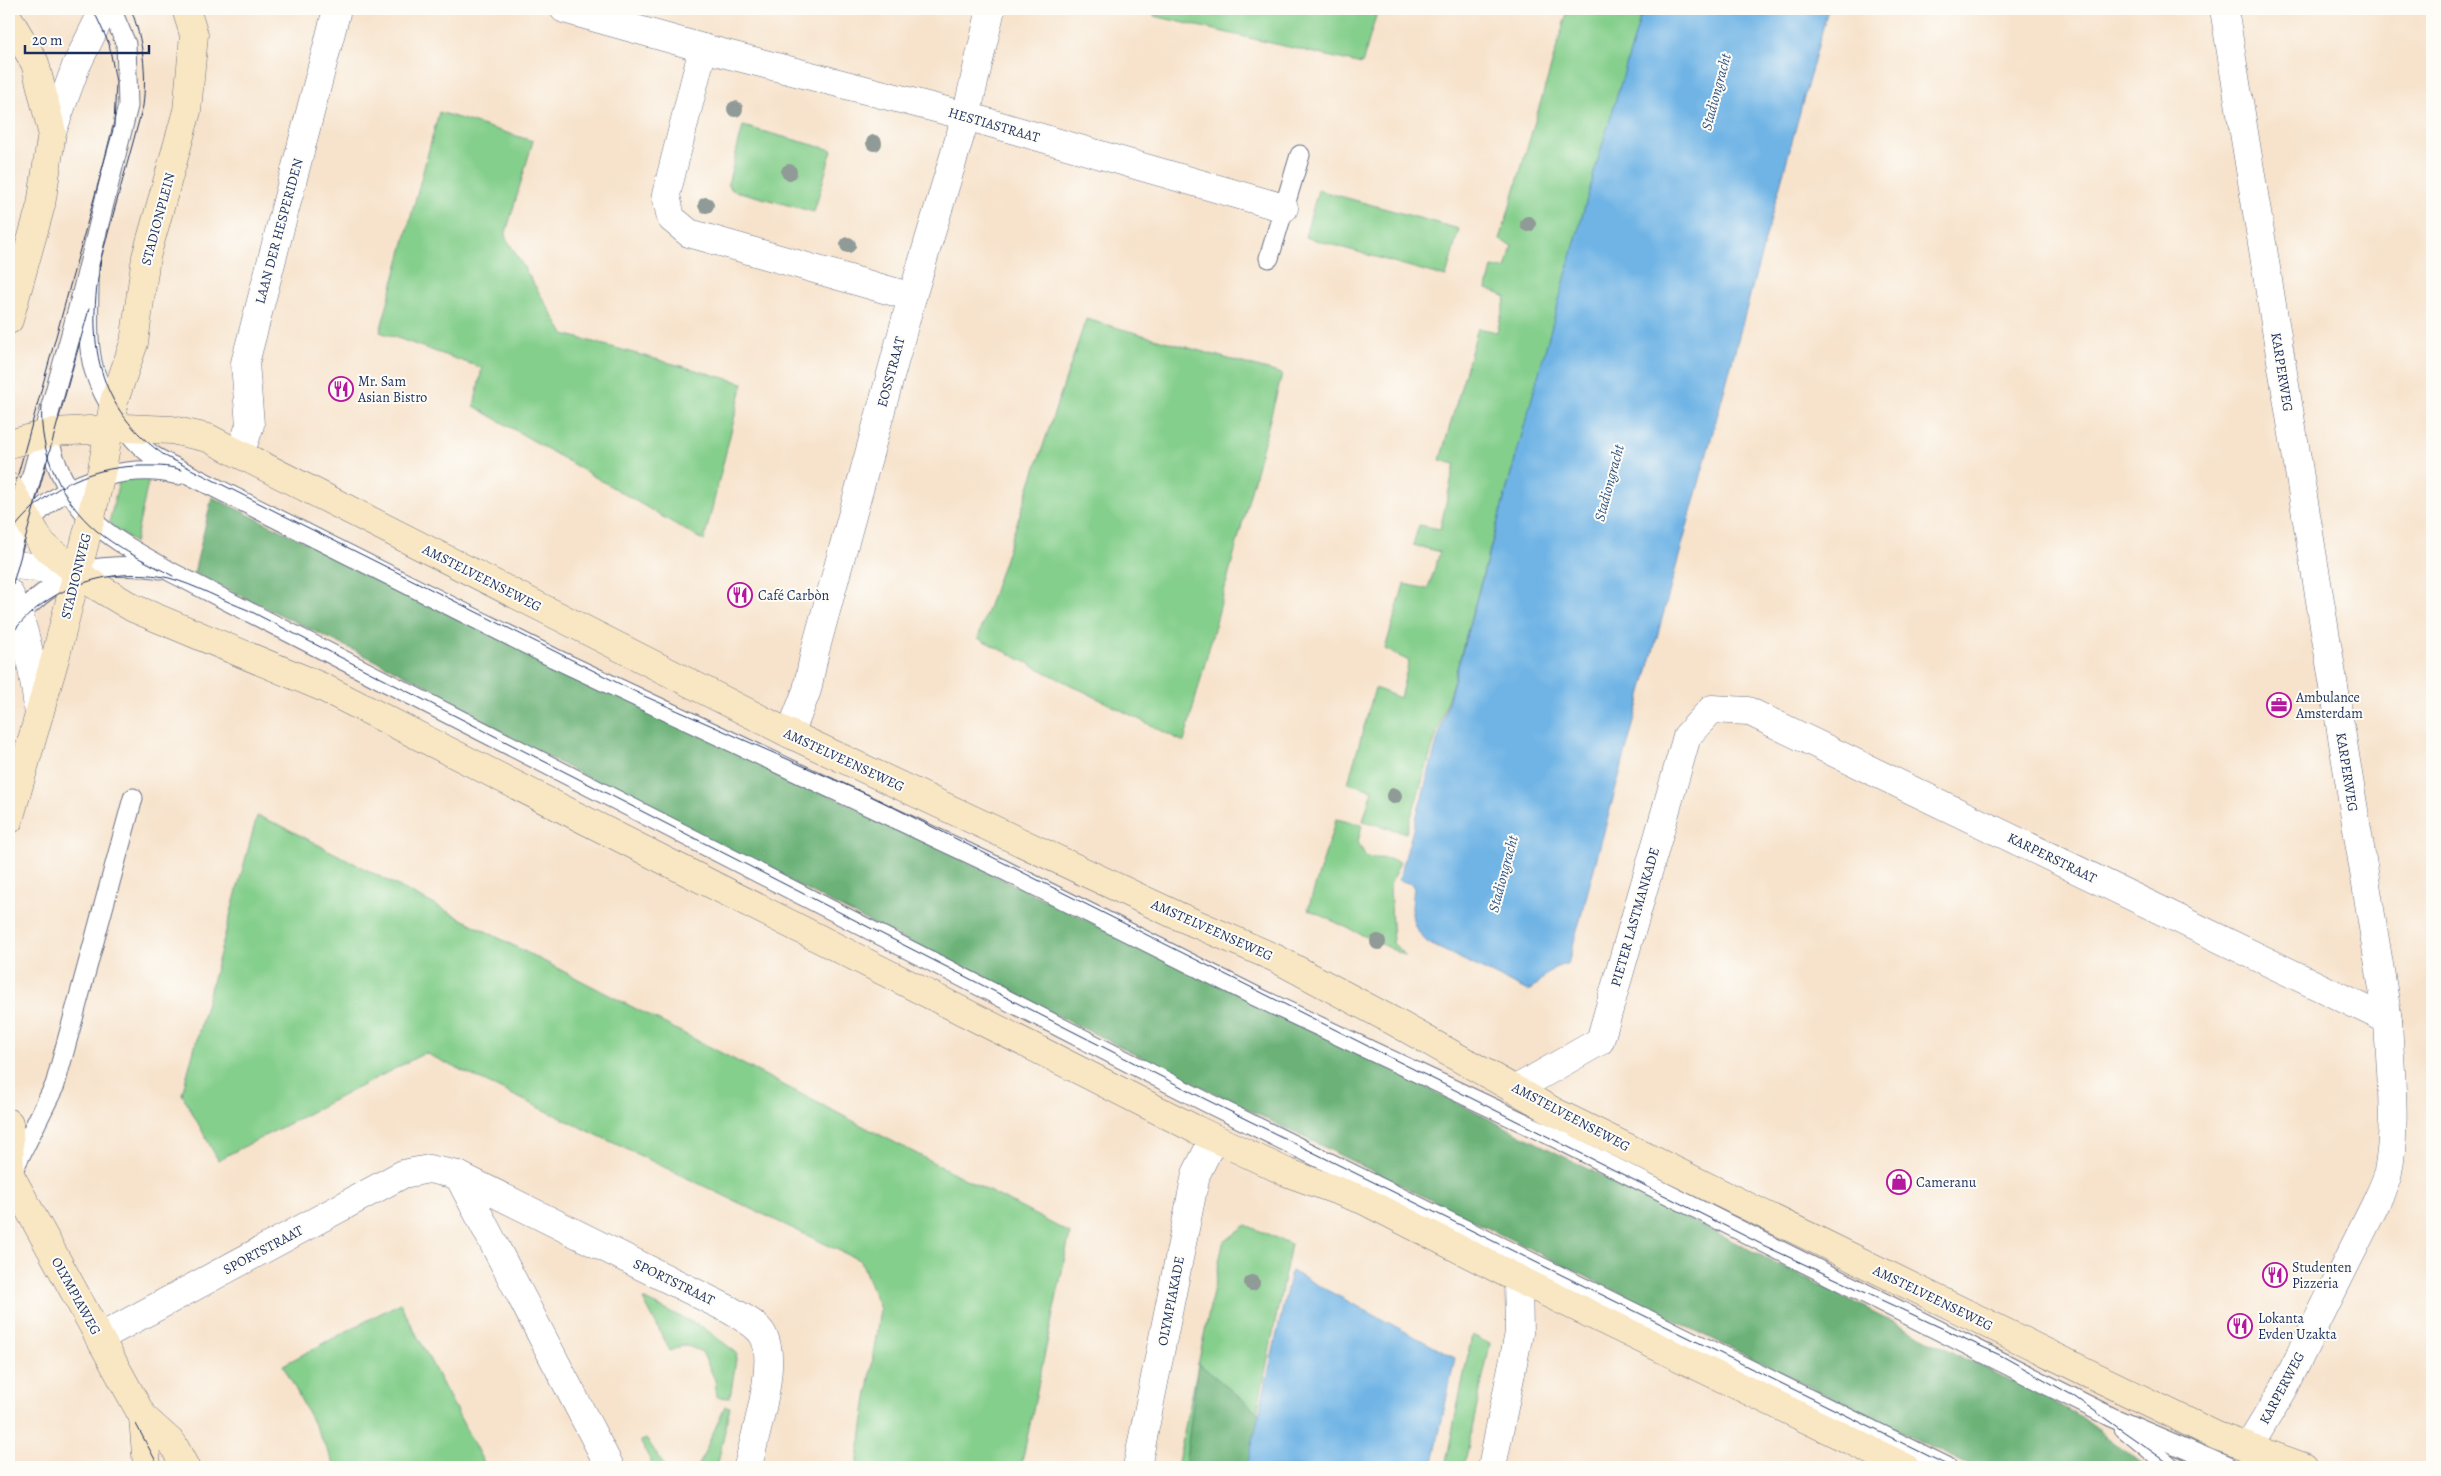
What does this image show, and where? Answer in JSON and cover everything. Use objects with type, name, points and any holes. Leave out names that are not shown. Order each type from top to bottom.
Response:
[{"type":"main road","name":"STADIONPLEIN","points":[[115,422],[134,343],[146,257],[187,111],[194,35],[186,9]]},
{"type":"main road","points":[[9,20],[35,63],[52,132],[41,205],[9,320]]},
{"type":"main road","points":[[9,444],[46,430],[115,422]]},
{"type":"main road","name":"AMSTELVEENSEWEG","points":[[115,422],[172,430],[208,438],[790,734],[1176,915],[1275,958],[1553,1111],[2168,1413],[2217,1436],[2304,1467]]},
{"type":"main road","name":"STADIONWEG","points":[[9,820],[91,519],[115,422]]},
{"type":"main road","points":[[20,506],[42,544],[76,573],[133,608],[322,687],[1214,1138],[1286,1172],[1363,1200],[1518,1279],[1905,1467]]},
{"type":"main road","name":"OLYMPIAWEG","points":[[9,1123],[9,1174],[143,1416],[173,1444],[185,1467]]},
{"type":"main road","name":"OLYMPIAWEG","points":[[143,1416],[147,1467]]},
{"type":"street","points":[[52,132],[76,66],[104,9]]},
{"type":"street","name":"LAAN DER HESPERIDEN","points":[[240,454],[250,426],[245,363],[337,9]]},
{"type":"street","name":"HESTIASTRAAT","points":[[564,9],[702,48],[966,116],[1284,208]]},
{"type":"street","name":"EOSSTRAAT","points":[[790,734],[807,690],[815,651],[912,297],[966,116],[991,9]]},
{"type":"street","name":"KARPERWEG","points":[[2224,9],[2388,1020],[2392,1146],[2386,1179],[2375,1205],[2282,1390],[2248,1448]]},
{"type":"street","points":[[702,48],[666,195],[671,218],[690,233],[912,297]]},
{"type":"street","points":[[9,560],[76,573]]},
{"type":"street","points":[[12,611],[31,655],[39,714]]},
{"type":"street","name":"KARPERSTRAAT","points":[[1712,709],[1748,711],[2388,1020]]},
{"type":"street","name":"PIETER LASTMANKADE","points":[[1516,1089],[1600,1041],[1687,736],[1712,709]]},
{"type":"street","name":"OLYMPIAKADE","points":[[1137,1467],[1196,1174],[1214,1138]]},
{"type":"street","name":"SPORTSTRAAT","points":[[99,1338],[403,1174],[430,1169],[458,1175],[730,1310],[753,1324],[762,1333],[768,1344],[770,1366],[748,1467]]},
{"type":"street","points":[[458,1175],[610,1467]]},
{"type":"street","points":[[1492,1467],[1519,1333],[1518,1279]]},
{"type":"lane","points":[[9,560],[20,506],[46,430],[128,106],[126,44],[111,9]]},
{"type":"lane","points":[[1269,258],[1300,155]]},
{"type":"lane","points":[[89,266],[90,341],[94,370],[115,422],[150,454],[199,481]]},
{"type":"lane","points":[[46,430],[50,448],[70,490],[91,519],[115,537],[171,572],[1206,1102],[1947,1467]]},
{"type":"lane","points":[[20,506],[42,509],[70,490],[100,477],[122,472],[163,470],[199,481]]},
{"type":"lane","name":"AMSTELVEENSEWEG","points":[[199,481],[571,666],[982,859],[1257,997],[1558,1138],[2111,1417],[2228,1467]]},
{"type":"lane","points":[[12,611],[76,573],[143,566],[171,572]]},
{"type":"lane","points":[[9,1174],[55,1085],[133,798]]},
{"type":"lane","name":"AMSTELVEENSEWEG","points":[[2111,1417],[2171,1467]]},
{"type":"green space","points":[[1156,9],[1378,9],[1362,64],[1154,16]]},
{"type":"green space","points":[[1568,9],[1643,9],[1598,162],[1453,682],[1406,833],[1363,821],[1372,790],[1348,783],[1375,688],[1400,698],[1409,661],[1385,649],[1404,584],[1428,589],[1440,552],[1413,545],[1419,525],[1440,529],[1455,464],[1440,460],[1478,328],[1497,332],[1506,297],[1487,289],[1492,267],[1506,269],[1512,246],[1500,240]]},
{"type":"green space","points":[[439,112],[533,141],[505,236],[564,334],[743,383],[704,541],[474,406],[482,368],[380,332]]},
{"type":"green space","points":[[743,126],[832,150],[814,212],[732,190],[728,184]]},
{"type":"green space","points":[[1318,190],[1459,229],[1446,277],[1305,237]]},
{"type":"green space","points":[[1086,319],[1282,374],[1184,742],[978,638]]},
{"type":"green space","points":[[120,477],[149,478],[135,543],[109,523]]},
{"type":"green space","points":[[212,497],[1238,993],[2057,1404],[2076,1414],[2147,1467],[1972,1467],[900,938],[520,743],[432,688],[194,573]]},
{"type":"green space","points":[[257,816],[280,825],[1070,1233],[1021,1467],[857,1467],[880,1309],[861,1261],[425,1053],[218,1160],[182,1094]]},
{"type":"green space","points":[[1336,819],[1362,825],[1358,842],[1366,857],[1400,862],[1390,885],[1393,943],[1406,956],[1308,909]]},
{"type":"green space","points":[[1246,1225],[1291,1244],[1246,1467],[1177,1467],[1223,1243]]},
{"type":"green space","points":[[643,1299],[704,1328],[737,1353],[730,1398],[717,1397],[715,1380],[702,1352],[685,1345],[670,1351]]},
{"type":"green space","points":[[400,1303],[486,1467],[336,1467],[283,1365]]},
{"type":"green space","points":[[1472,1335],[1490,1344],[1464,1467],[1445,1467]]},
{"type":"green space","points":[[1198,1363],[1260,1414],[1247,1467],[1185,1467]]},
{"type":"green space","points":[[725,1406],[730,1407],[717,1467],[698,1467]]},
{"type":"green space","points":[[647,1439],[665,1467],[654,1467],[640,1441]]},
{"type":"water","name":"Stadiongracht","points":[[1643,9],[1828,9],[1568,964],[1554,968],[1528,991],[1428,943],[1421,936],[1412,916],[1414,885],[1399,880],[1596,166]]},
{"type":"water","points":[[1291,1271],[1455,1358],[1432,1467],[1247,1467]]},
{"type":"tram line","points":[[9,507],[114,126],[116,82],[109,44],[93,9]]},
{"type":"tram line","points":[[99,266],[143,106],[143,57],[131,9]]},
{"type":"tram line","points":[[101,260],[95,318],[96,345],[101,370],[111,394],[124,417],[143,438],[167,457],[642,695],[869,795],[1765,1246],[2002,1356],[2072,1395],[2174,1467]]},
{"type":"tram line","points":[[9,598],[89,309]]},
{"type":"tram line","points":[[42,405],[44,441],[48,458],[55,475],[77,511],[104,537],[136,557],[173,576]]},
{"type":"tram line","points":[[9,535],[35,506],[65,485],[82,477],[119,467],[155,466],[181,470]]},
{"type":"tram line","points":[[9,638],[23,621],[40,606],[80,584],[102,578],[124,575],[147,575],[169,578],[198,588],[248,610],[1207,1100],[1951,1467]]},
{"type":"tram line","points":[[136,1424],[159,1467]]},
{"type":"place","name":"Mr. Sam Asian Bistro","points":[[341,389]]},
{"type":"place","name":"Café Carbòn","points":[[740,595]]},
{"type":"place","name":"Ambulance Amsterdam","points":[[2279,705]]},
{"type":"place","name":"Cameranu","points":[[1899,1182]]},
{"type":"place","name":"Studenten Pizzeria","points":[[2275,1275]]},
{"type":"place","name":"Lokanta Evden Uzakta","points":[[2240,1326]]}]
